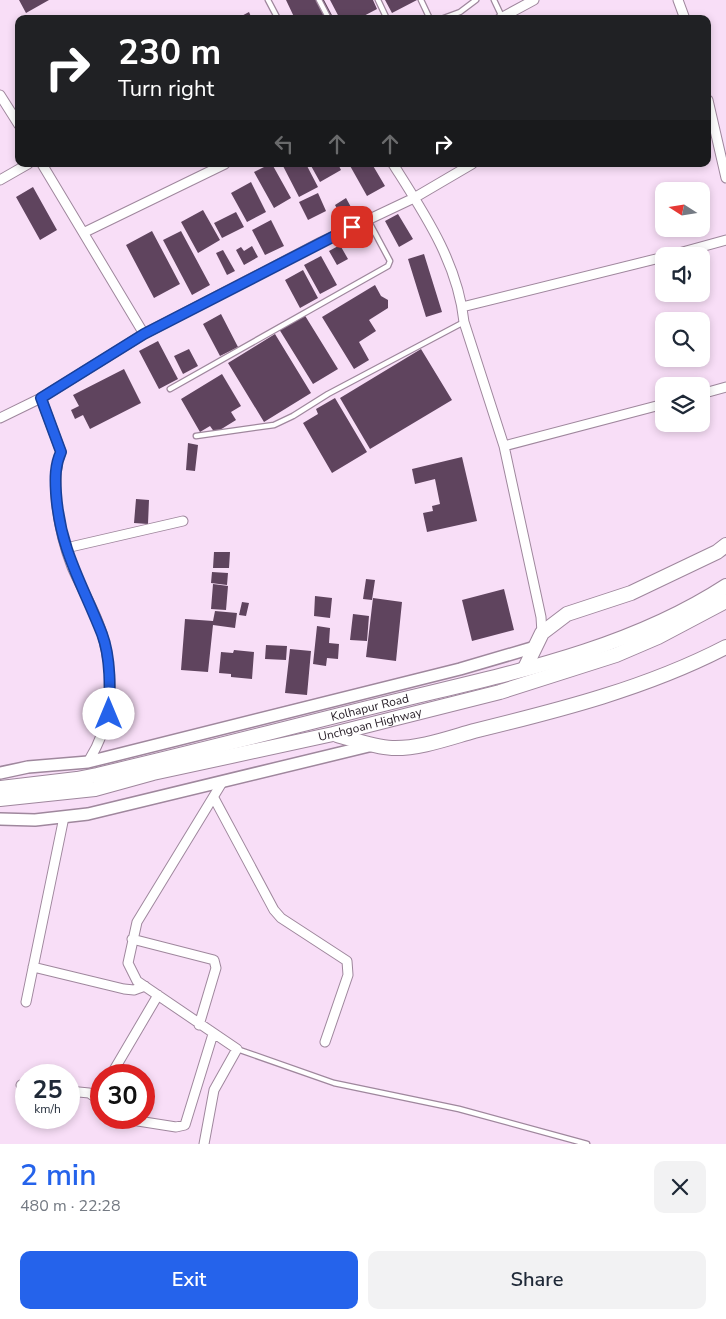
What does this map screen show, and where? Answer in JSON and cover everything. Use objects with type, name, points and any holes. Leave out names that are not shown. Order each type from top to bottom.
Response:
[{"type":"highway","points":[[525,668],[542,633],[567,614],[630,593],[717,552],[726,545]]},
{"type":"highway","name":"Kolhapur Road","points":[[0,788],[77,779],[144,764],[525,668],[612,643],[656,624],[726,586]]},
{"type":"highway","name":"Unchgoan Highway","points":[[0,800],[95,789],[153,773],[334,734],[500,692],[616,655],[658,637],[726,601]]},
{"type":"highway","points":[[334,734],[393,748],[411,746],[543,714],[628,688],[697,662],[726,647]]},
{"type":"street","points":[[506,15],[534,0]]},
{"type":"street","points":[[678,0],[684,15]]},
{"type":"street","points":[[0,95],[15,119]]},
{"type":"street","points":[[711,113],[726,178]]},
{"type":"street","points":[[0,180],[23,167]]},
{"type":"street","points":[[44,167],[85,232],[144,334]]},
{"type":"street","points":[[85,232],[219,167]]},
{"type":"street","points":[[396,167],[446,254],[462,307],[464,322],[504,446],[541,617],[542,633]]},
{"type":"street","points":[[0,418],[41,398],[144,334],[414,198],[467,167]]},
{"type":"street","points":[[701,247],[726,240]]},
{"type":"street","points":[[462,307],[655,260]]},
{"type":"street","points":[[710,391],[726,387]]},
{"type":"street","points":[[41,398],[61,452],[57,460],[55,479],[58,521],[66,548],[103,636],[108,668],[109,714],[96,749],[88,762]]},
{"type":"street","points":[[504,446],[655,406]]},
{"type":"street","points":[[66,548],[183,521]]},
{"type":"street","points":[[0,773],[88,762],[451,672],[535,647]]},
{"type":"street","points":[[0,819],[35,820],[64,817],[135,803],[375,745]]},
{"type":"street","points":[[204,1144],[214,1090],[237,1049],[137,981],[128,963],[137,922],[223,781]]},
{"type":"street","points":[[214,798],[274,910],[288,923],[347,961],[348,975],[324,1042]]},
{"type":"street","points":[[26,1002],[64,817]]},
{"type":"street","points":[[132,939],[214,960],[216,968],[199,1024]]},
{"type":"street","points":[[33,967],[124,989],[139,990],[145,986]]},
{"type":"street","points":[[117,1064],[158,995]]},
{"type":"street","points":[[155,1123],[182,1127],[185,1124],[213,1034]]},
{"type":"lane","points":[[268,0],[276,15]]},
{"type":"lane","points":[[319,0],[327,15]]},
{"type":"lane","points":[[378,0],[385,15]]},
{"type":"lane","points":[[421,0],[428,15]]},
{"type":"lane","points":[[452,15],[460,12],[476,0]]},
{"type":"lane","points":[[494,0],[500,15]]},
{"type":"lane","points":[[170,389],[388,266],[390,261],[368,220]]},
{"type":"lane","points":[[196,436],[274,425],[293,416],[328,394],[464,322]]},
{"type":"lane","points":[[237,1049],[334,1083],[459,1109],[587,1144]]},
{"type":"building","points":[[19,0],[49,0],[26,13]]},
{"type":"building","points":[[286,0],[324,0],[332,15],[293,15]]},
{"type":"building","points":[[330,0],[373,0],[377,9],[366,15],[338,15]]},
{"type":"building","points":[[385,0],[417,0],[392,13]]},
{"type":"building","points":[[264,167],[274,167],[291,198],[274,208],[254,172]]},
{"type":"building","points":[[284,167],[308,167],[318,187],[299,197]]},
{"type":"building","points":[[312,167],[340,167],[341,170],[320,182]]},
{"type":"building","points":[[351,167],[374,167],[385,186],[367,196]]},
{"type":"building","points":[[251,182],[266,212],[247,222],[231,193]]},
{"type":"building","points":[[33,187],[57,230],[40,240],[16,197]]},
{"type":"building","points":[[318,193],[326,211],[308,220],[299,202]]},
{"type":"building","points":[[346,198],[352,209],[341,216],[335,205]]},
{"type":"building","points":[[203,210],[220,240],[198,253],[181,222]]},
{"type":"building","points":[[236,212],[244,227],[222,238],[214,223]]},
{"type":"building","points":[[398,214],[413,239],[399,247],[385,221]]},
{"type":"building","points":[[271,220],[284,246],[265,255],[252,230]]},
{"type":"building","points":[[152,231],[180,284],[154,298],[126,245]]},
{"type":"building","points":[[181,231],[210,285],[192,295],[163,240]]},
{"type":"building","points":[[357,231],[366,244],[361,247],[358,243],[351,247],[346,239]]},
{"type":"building","points":[[340,245],[348,259],[337,265],[329,251]]},
{"type":"building","points":[[252,246],[258,257],[244,265],[236,250],[241,247],[244,251]]},
{"type":"building","points":[[223,250],[235,271],[227,275],[216,253]]},
{"type":"building","points":[[424,254],[442,312],[426,317],[408,259]]},
{"type":"building","points":[[321,256],[337,285],[320,294],[304,265]]},
{"type":"building","points":[[303,270],[318,298],[300,308],[285,280]]},
{"type":"building","points":[[375,285],[381,296],[388,300],[388,308],[369,320],[376,331],[359,342],[369,360],[354,369],[322,317]]},
{"type":"building","points":[[221,314],[238,347],[220,356],[203,324]]},
{"type":"building","points":[[304,314],[338,369],[313,384],[279,329]]},
{"type":"building","points":[[275,334],[311,393],[264,422],[228,363]]},
{"type":"building","points":[[158,341],[178,379],[159,389],[139,351]]},
{"type":"building","points":[[189,349],[198,366],[183,374],[174,356]]},
{"type":"building","points":[[421,349],[452,400],[370,449],[340,398]]},
{"type":"building","points":[[124,369],[141,403],[90,429],[83,415],[75,419],[71,410],[79,406],[73,395]]},
{"type":"building","points":[[222,374],[241,406],[231,412],[236,420],[215,433],[210,426],[200,432],[181,399]]},
{"type":"building","points":[[335,398],[367,452],[332,473],[303,423],[318,414],[316,409]]},
{"type":"building","points":[[188,443],[198,445],[195,471],[186,470]]},
{"type":"building","points":[[462,457],[477,521],[427,532],[423,513],[433,511],[432,506],[440,504],[435,479],[415,484],[412,469]]},
{"type":"building","points":[[136,499],[149,500],[148,524],[134,523]]},
{"type":"building","points":[[214,552],[230,552],[229,568],[213,568]]},
{"type":"building","points":[[212,572],[228,573],[227,585],[211,583]]},
{"type":"building","points":[[366,579],[375,580],[372,600],[363,599]]},
{"type":"building","points":[[213,584],[228,586],[226,610],[211,609]]},
{"type":"building","points":[[504,589],[514,630],[472,641],[462,600]]},
{"type":"building","points":[[315,596],[332,598],[330,618],[314,616]]},
{"type":"building","points":[[373,598],[402,602],[396,661],[366,657]]},
{"type":"building","points":[[242,602],[249,603],[246,616],[239,615]]},
{"type":"building","points":[[215,611],[237,613],[235,628],[213,625],[208,672],[181,670],[185,619],[213,621]]},
{"type":"building","points":[[353,614],[369,616],[367,641],[350,640]]},
{"type":"building","points":[[317,626],[330,628],[329,643],[339,644],[338,659],[327,658],[326,666],[313,664]]},
{"type":"building","points":[[266,645],[287,646],[286,660],[265,659]]},
{"type":"building","points":[[290,649],[311,651],[307,695],[285,693]]},
{"type":"building","points":[[234,650],[254,652],[252,679],[231,677],[231,674],[219,673],[221,652],[233,653]]},
{"type":"route","points":[[109,714],[110,694],[103,636],[72,567],[58,521],[55,479],[57,460],[61,452],[41,398],[144,334],[352,227]]}]
